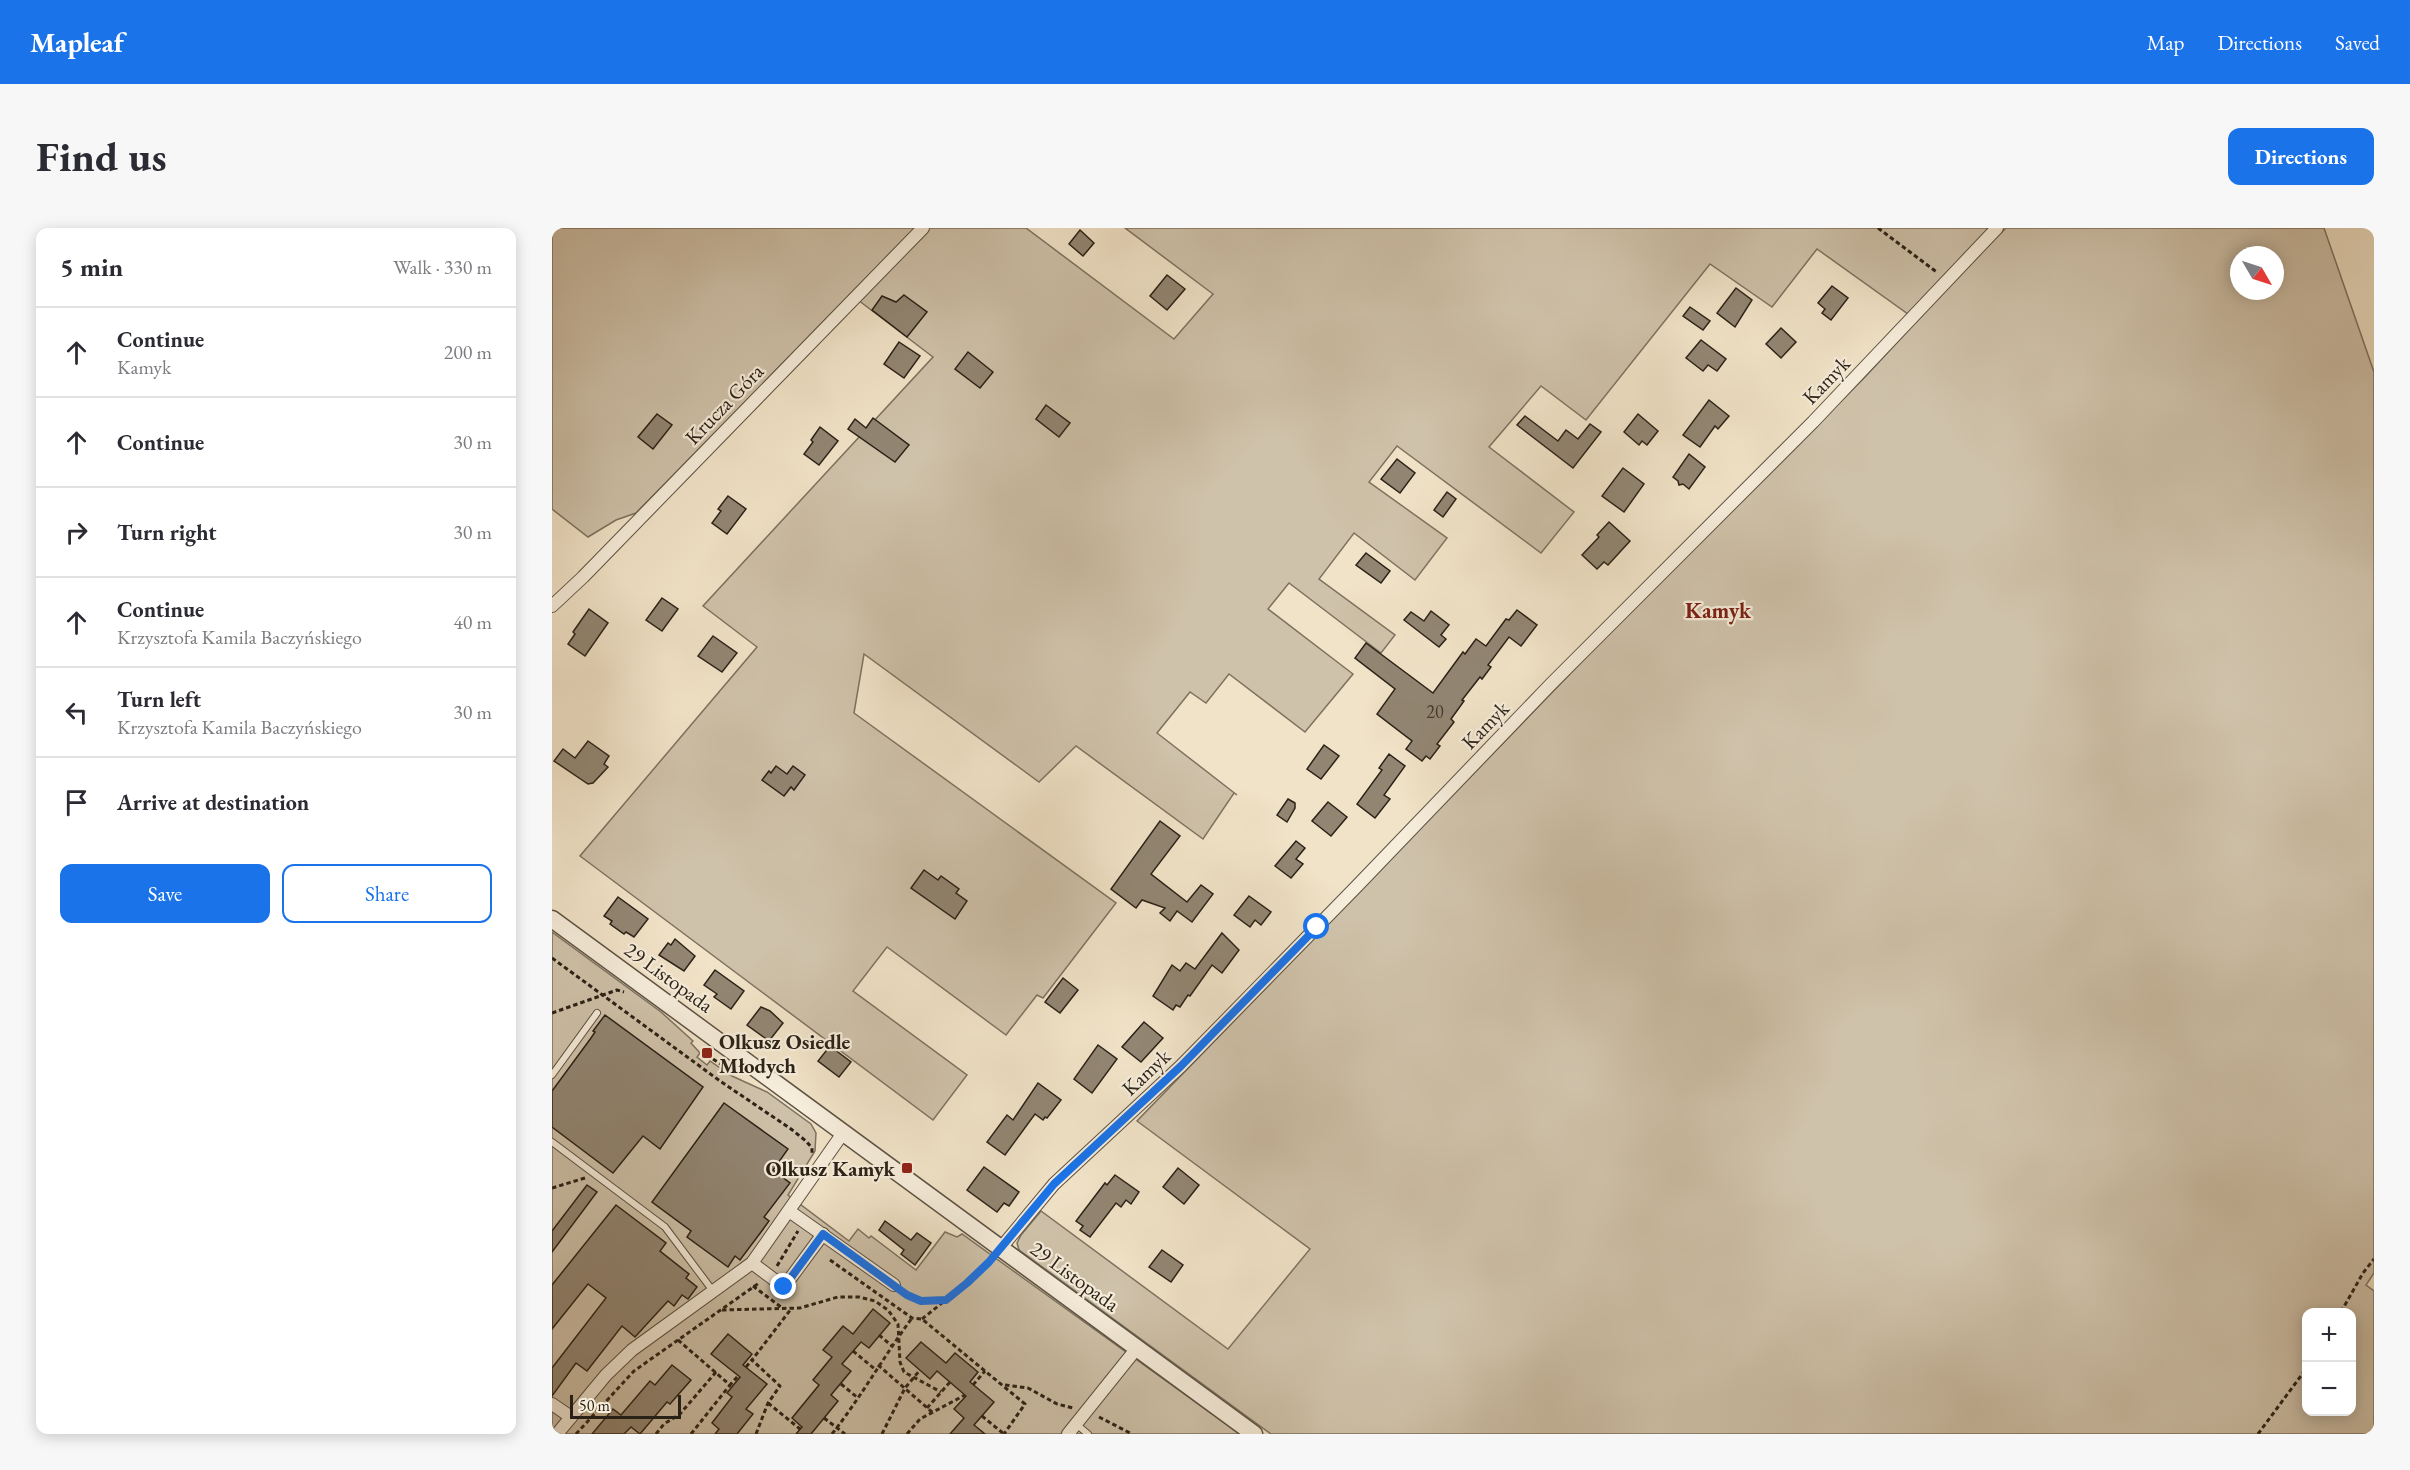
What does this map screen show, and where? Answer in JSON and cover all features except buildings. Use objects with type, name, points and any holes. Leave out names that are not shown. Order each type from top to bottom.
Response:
[{"type":"street","name":"Krucza Góra","points":[[552,606],[583,577],[923,228]]},
{"type":"street","name":"Kamyk","points":[[1000,1249],[1054,1184],[1181,1066],[1551,684],[1813,422],[1997,228]]},
{"type":"street","name":"29 Listopada","points":[[552,919],[1254,1434]]},
{"type":"street","points":[[557,1434],[606,1375],[632,1350],[752,1263],[843,1133]]},
{"type":"street","points":[[789,1211],[894,1286]]},
{"type":"street","points":[[752,1263],[784,1287],[823,1234]]},
{"type":"street","points":[[1072,1429],[1137,1348]]},
{"type":"street","points":[[552,1404],[571,1417]]},
{"type":"lane","points":[[552,1075],[597,1013]]},
{"type":"lane","points":[[552,1142],[665,1227],[713,1292]]},
{"type":"lane","points":[[1072,1429],[1088,1434]]},
{"type":"path","points":[[1878,228],[1947,280]]},
{"type":"path","points":[[553,957],[608,1001],[791,1129],[812,1148],[813,1159],[817,1152]]},
{"type":"path","points":[[552,1013],[617,990],[632,998]]},
{"type":"path","points":[[708,1054],[741,1077]]},
{"type":"path","points":[[552,1188],[594,1174]]},
{"type":"path","points":[[576,1434],[634,1371],[773,1272],[798,1234],[800,1219]]},
{"type":"path","points":[[922,1319],[946,1300],[1000,1249]]},
{"type":"path","points":[[2343,1308],[2363,1273],[2374,1259]]},
{"type":"path","points":[[830,1260],[912,1318],[922,1319],[1025,1404],[1004,1434],[982,1416]]},
{"type":"path","points":[[753,1286],[788,1313]]},
{"type":"path","points":[[894,1286],[921,1301],[946,1300]]},
{"type":"path","points":[[719,1310],[800,1308],[838,1298],[860,1297],[875,1301],[888,1310],[898,1324],[900,1362],[904,1372],[913,1379],[941,1392]]},
{"type":"path","points":[[746,1367],[791,1308]]},
{"type":"path","points":[[832,1434],[912,1318]]},
{"type":"path","points":[[663,1327],[730,1385]]},
{"type":"path","points":[[879,1335],[892,1346]]},
{"type":"path","points":[[853,1351],[876,1370]]},
{"type":"path","points":[[752,1360],[780,1386],[768,1402],[756,1434]]},
{"type":"path","points":[[878,1365],[932,1412]]},
{"type":"path","points":[[882,1434],[905,1388],[920,1370]]},
{"type":"path","points":[[973,1385],[985,1371]]},
{"type":"path","points":[[656,1434],[664,1424],[680,1414],[716,1372]]},
{"type":"path","points":[[691,1434],[738,1376]]},
{"type":"path","points":[[2258,1434],[2302,1376]]},
{"type":"path","points":[[927,1408],[950,1382]]},
{"type":"path","points":[[841,1384],[858,1398]]},
{"type":"path","points":[[1005,1385],[1028,1388],[1057,1404],[1107,1419],[1131,1434]]},
{"type":"path","points":[[906,1434],[920,1419],[964,1395]]},
{"type":"path","points":[[768,1402],[800,1429]]},
{"type":"path","points":[[824,1418],[844,1434]]},
{"type":"shaded area","points":[[552,228],[915,228],[636,513],[616,520],[588,537],[552,509]]},
{"type":"shaded area","points":[[929,228],[1026,228],[1174,339],[1213,294],[1125,228],[1989,228],[1908,314],[1817,249],[1772,307],[1710,264],[1586,420],[1541,386],[1489,447],[1574,512],[1541,553],[1397,446],[1369,482],[1447,538],[1415,580],[1354,533],[1319,579],[1395,635],[1381,653],[1289,583],[1268,609],[1353,674],[1305,732],[1229,674],[1206,703],[1190,692],[1157,733],[1237,795],[1234,793],[1203,839],[1076,746],[1039,782],[864,654],[854,713],[1116,903],[1043,998],[1037,995],[1006,1035],[887,947],[853,991],[967,1075],[933,1120],[580,856],[757,647],[703,606],[933,357],[858,300]]},
{"type":"shaded area","points":[[2006,228],[2324,228],[2374,372],[2374,1273],[2366,1285],[2374,1291],[2374,1434],[1271,1434],[1019,1250],[1017,1243],[1021,1235],[1041,1211],[1228,1349],[1310,1249],[1137,1121],[1599,644],[1865,377]]},
{"type":"shaded area","points":[[552,932],[661,1012],[693,1041],[691,1043],[700,1053],[697,1057],[707,1065],[710,1061],[732,1076],[767,1092],[811,1124],[816,1133],[815,1151],[788,1195],[849,1241],[858,1229],[916,1270],[945,1232],[957,1237],[962,1234],[1240,1434],[552,1434]]},
{"type":"place","name":"Olkusz Osiedle Młodych","points":[[707,1053]]},
{"type":"place","name":"Olkusz Kamyk","points":[[907,1168]]},
{"type":"district","name":"Kamyk","points":[[1718,610]]},
{"type":"route","points":[[784,1287],[823,1234],[907,1295],[921,1301],[946,1300],[989,1262],[1054,1184],[1181,1066],[1317,927]]}]
